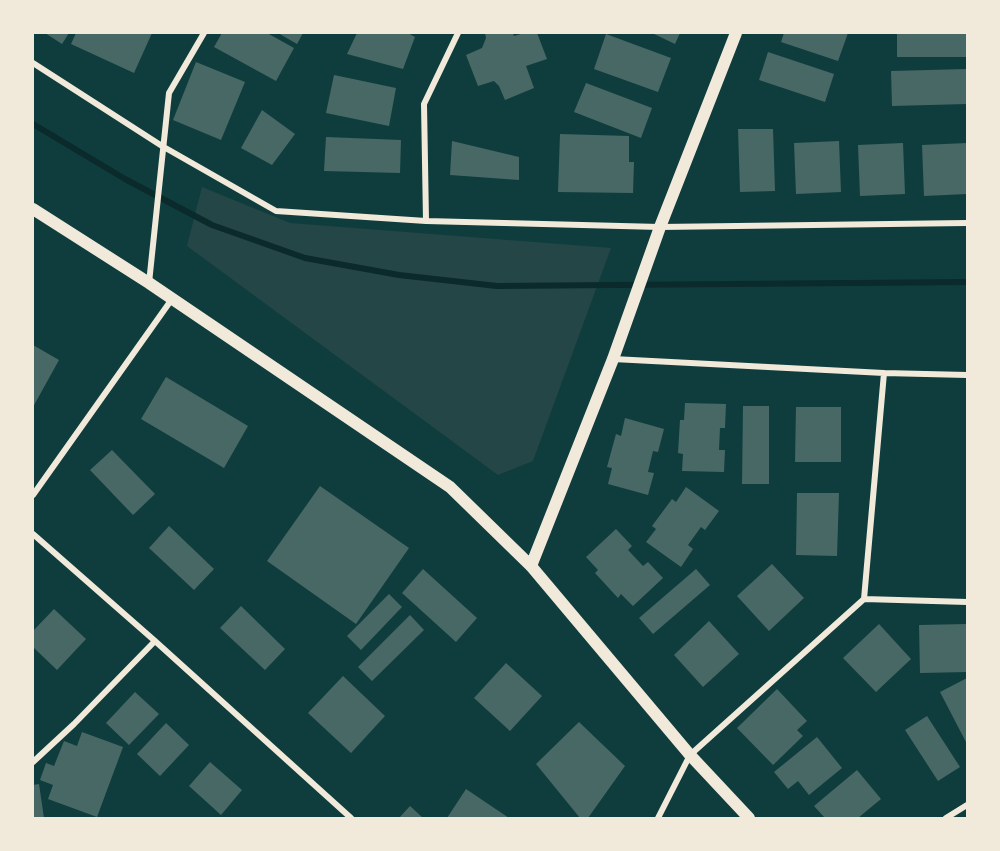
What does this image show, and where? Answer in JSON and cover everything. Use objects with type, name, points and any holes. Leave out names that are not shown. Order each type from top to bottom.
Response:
[{"type":"main road","points":[[531,566],[613,359],[660,228],[735,33]]},
{"type":"main road","points":[[33,209],[149,283],[450,487],[531,566],[690,755],[749,818]]},
{"type":"street","points":[[149,283],[169,93],[204,33]]},
{"type":"street","points":[[426,221],[424,104],[458,33]]},
{"type":"street","points":[[33,63],[162,146],[276,211],[426,221],[660,228],[967,223]]},
{"type":"street","points":[[33,495],[172,299]]},
{"type":"street","points":[[613,359],[967,375]]},
{"type":"street","points":[[658,818],[690,755],[864,599],[884,373]]},
{"type":"street","points":[[33,534],[155,641],[346,816]]},
{"type":"street","points":[[864,599],[967,602]]},
{"type":"street","points":[[33,762],[74,724],[155,641]]},
{"type":"street","points":[[946,818],[967,806]]},
{"type":"shaded area","points":[[202,187],[290,223],[611,248],[533,461],[498,475],[187,246]]},
{"type":"building","points":[[45,33],[69,33],[62,44]]},
{"type":"building","points":[[76,33],[152,33],[134,73],[71,44]]},
{"type":"building","points":[[222,33],[267,33],[294,48],[276,81],[214,47]]},
{"type":"building","points":[[278,33],[303,33],[297,44]]},
{"type":"building","points":[[357,33],[408,33],[415,37],[403,69],[347,54]]},
{"type":"building","points":[[485,33],[513,33],[514,36],[537,33],[547,59],[526,66],[534,88],[505,100],[499,86],[494,81],[478,86],[466,55],[482,48],[486,38]]},
{"type":"building","points":[[652,33],[680,33],[675,44]]},
{"type":"building","points":[[784,33],[848,33],[838,61],[781,42]]},
{"type":"building","points":[[897,33],[967,33],[967,57],[897,57]]},
{"type":"building","points":[[606,34],[671,58],[658,92],[594,69]]},
{"type":"building","points":[[768,52],[834,74],[825,102],[759,80]]},
{"type":"building","points":[[196,62],[245,82],[221,140],[173,120]]},
{"type":"building","points":[[967,69],[967,104],[892,106],[891,71]]},
{"type":"building","points":[[334,75],[396,88],[389,126],[326,113]]},
{"type":"building","points":[[586,83],[652,108],[641,138],[574,112]]},
{"type":"building","points":[[262,110],[295,134],[272,165],[241,148]]},
{"type":"building","points":[[738,129],[773,129],[775,191],[740,192]]},
{"type":"building","points":[[560,134],[629,136],[629,162],[634,162],[633,193],[558,192]]},
{"type":"building","points":[[326,137],[401,140],[400,173],[324,171]]},
{"type":"building","points":[[452,141],[519,157],[519,180],[450,175]]},
{"type":"building","points":[[839,141],[841,192],[796,194],[794,143]]},
{"type":"building","points":[[903,143],[905,194],[860,196],[858,145]]},
{"type":"building","points":[[967,143],[967,194],[924,196],[922,145]]},
{"type":"building","points":[[33,345],[59,360],[33,407]]},
{"type":"building","points":[[166,377],[248,426],[224,468],[141,419]]},
{"type":"building","points":[[685,403],[726,404],[725,428],[720,428],[719,450],[725,450],[724,472],[682,471],[683,454],[678,453],[680,420],[684,420]]},
{"type":"building","points":[[743,406],[769,406],[769,484],[742,484]]},
{"type":"building","points":[[796,407],[841,407],[841,462],[795,462]]},
{"type":"building","points":[[625,418],[664,429],[658,452],[653,451],[648,472],[654,473],[648,495],[608,484],[612,468],[607,467],[616,434],[621,436]]},
{"type":"building","points":[[112,450],[155,494],[133,515],[90,470]]},
{"type":"building","points":[[320,486],[409,548],[356,624],[267,561]]},
{"type":"building","points":[[686,487],[719,511],[705,530],[701,527],[688,545],[693,549],[681,567],[646,542],[656,529],[652,526],[672,499],[676,502]]},
{"type":"building","points":[[797,493],[839,493],[837,556],[796,555]]},
{"type":"building","points":[[169,526],[214,569],[194,590],[149,548]]},
{"type":"building","points":[[616,529],[632,546],[628,550],[643,566],[648,562],[663,578],[633,606],[621,594],[618,598],[595,573],[598,570],[586,557]]},
{"type":"building","points":[[772,564],[804,598],[769,631],[737,596]]},
{"type":"building","points":[[423,569],[477,618],[456,642],[402,593]]},
{"type":"building","points":[[696,569],[710,585],[653,634],[639,618]]},
{"type":"building","points":[[389,594],[402,607],[361,650],[347,636]]},
{"type":"building","points":[[241,606],[285,649],[265,670],[220,628]]},
{"type":"building","points":[[54,609],[86,639],[57,670],[33,647],[33,631]]},
{"type":"building","points":[[410,615],[424,630],[372,681],[358,667]]},
{"type":"building","points":[[709,621],[739,654],[703,687],[674,655]]},
{"type":"building","points":[[879,624],[911,659],[876,692],[843,658]]},
{"type":"building","points":[[967,624],[967,672],[920,673],[919,625]]},
{"type":"building","points":[[506,663],[542,696],[510,731],[474,698]]},
{"type":"building","points":[[343,676],[385,716],[351,753],[308,713]]},
{"type":"building","points":[[967,678],[967,744],[940,692]]},
{"type":"building","points":[[777,689],[807,721],[797,730],[803,736],[773,765],[737,728]]},
{"type":"building","points":[[135,692],[159,714],[129,745],[106,723]]},
{"type":"building","points":[[927,716],[960,767],[938,781],[905,730]]},
{"type":"building","points":[[579,722],[625,766],[588,818],[580,818],[536,764]]},
{"type":"building","points":[[166,723],[189,745],[160,776],[137,754]]},
{"type":"building","points":[[82,732],[123,747],[97,817],[48,799],[53,785],[40,780],[46,763],[54,766],[64,741],[77,746]]},
{"type":"building","points":[[817,737],[842,768],[809,795],[798,781],[788,789],[774,772]]},
{"type":"building","points":[[210,762],[242,790],[221,815],[189,786]]},
{"type":"building","points":[[857,770],[881,799],[858,818],[825,818],[814,806]]},
{"type":"building","points":[[39,784],[44,818],[33,818],[33,785]]},
{"type":"building","points":[[466,789],[509,818],[447,818]]},
{"type":"building","points":[[410,806],[423,818],[399,818]]},
{"type":"waterway","points":[[33,124],[125,179],[212,225],[305,258],[399,275],[497,286],[967,282]]}]
